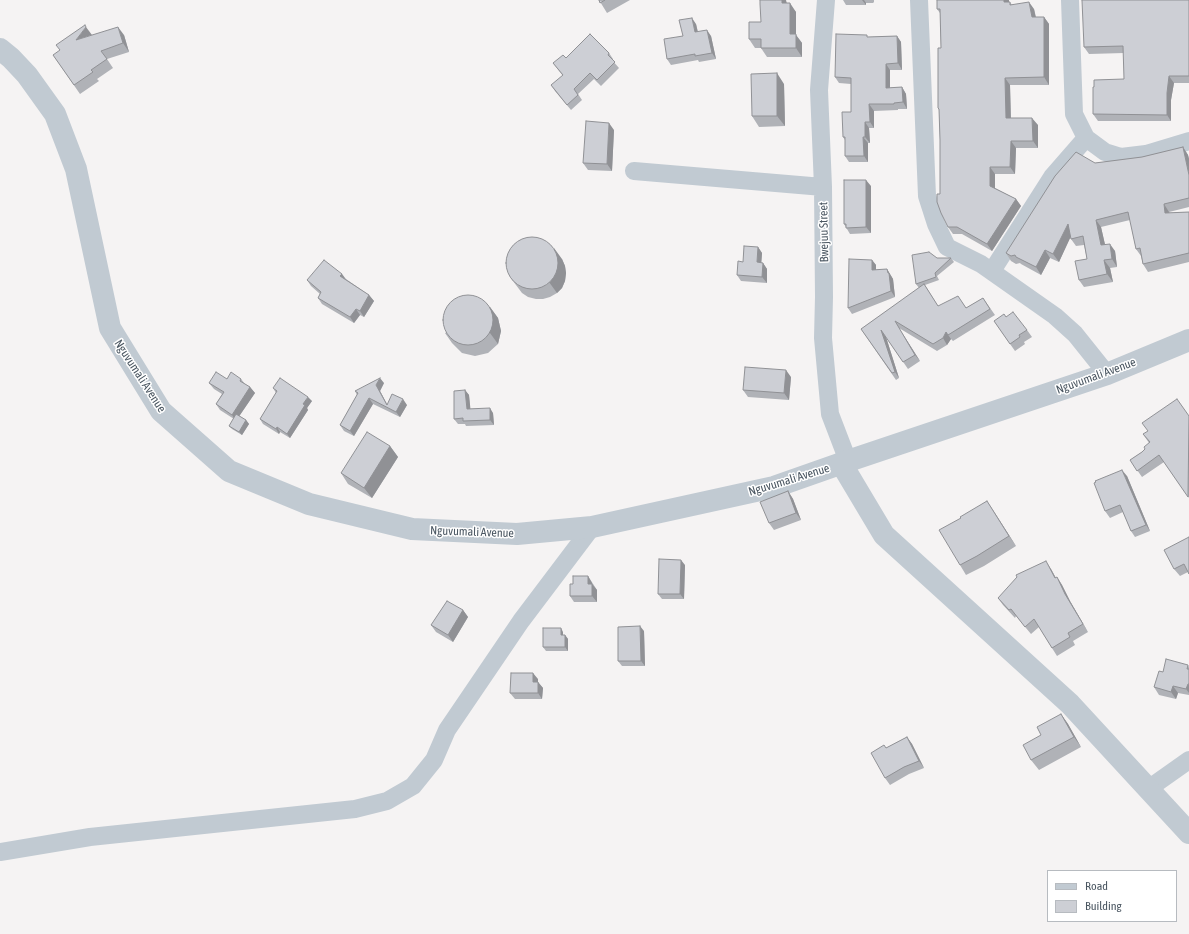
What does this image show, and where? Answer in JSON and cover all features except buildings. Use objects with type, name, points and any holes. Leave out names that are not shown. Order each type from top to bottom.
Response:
[{"type":"street","name":"Bwejuu Street","points":[[826,0],[819,90],[823,187],[823,338],[830,414],[845,462]]},
{"type":"street","points":[[919,0],[927,196],[936,224],[947,247],[992,271],[1055,316],[1075,334],[1106,374]]},
{"type":"street","points":[[1070,0],[1074,114],[1086,138],[1104,152],[1121,157],[1146,154],[1189,141]]},
{"type":"street","name":"Nguvumali Avenue","points":[[0,49],[27,75],[55,114],[76,169],[110,328],[161,411],[229,471],[309,504],[412,529],[517,534],[592,527],[774,487],[1106,374],[1189,340]]},
{"type":"street","points":[[992,271],[1052,177],[1086,138]]},
{"type":"street","points":[[634,171],[823,187]]},
{"type":"street","points":[[845,462],[884,535],[1070,704],[1189,833]]},
{"type":"street","points":[[0,852],[90,837],[355,809],[387,801],[413,786],[434,760],[447,730],[521,621],[592,527]]},
{"type":"street","points":[[1148,788],[1189,760]]}]
